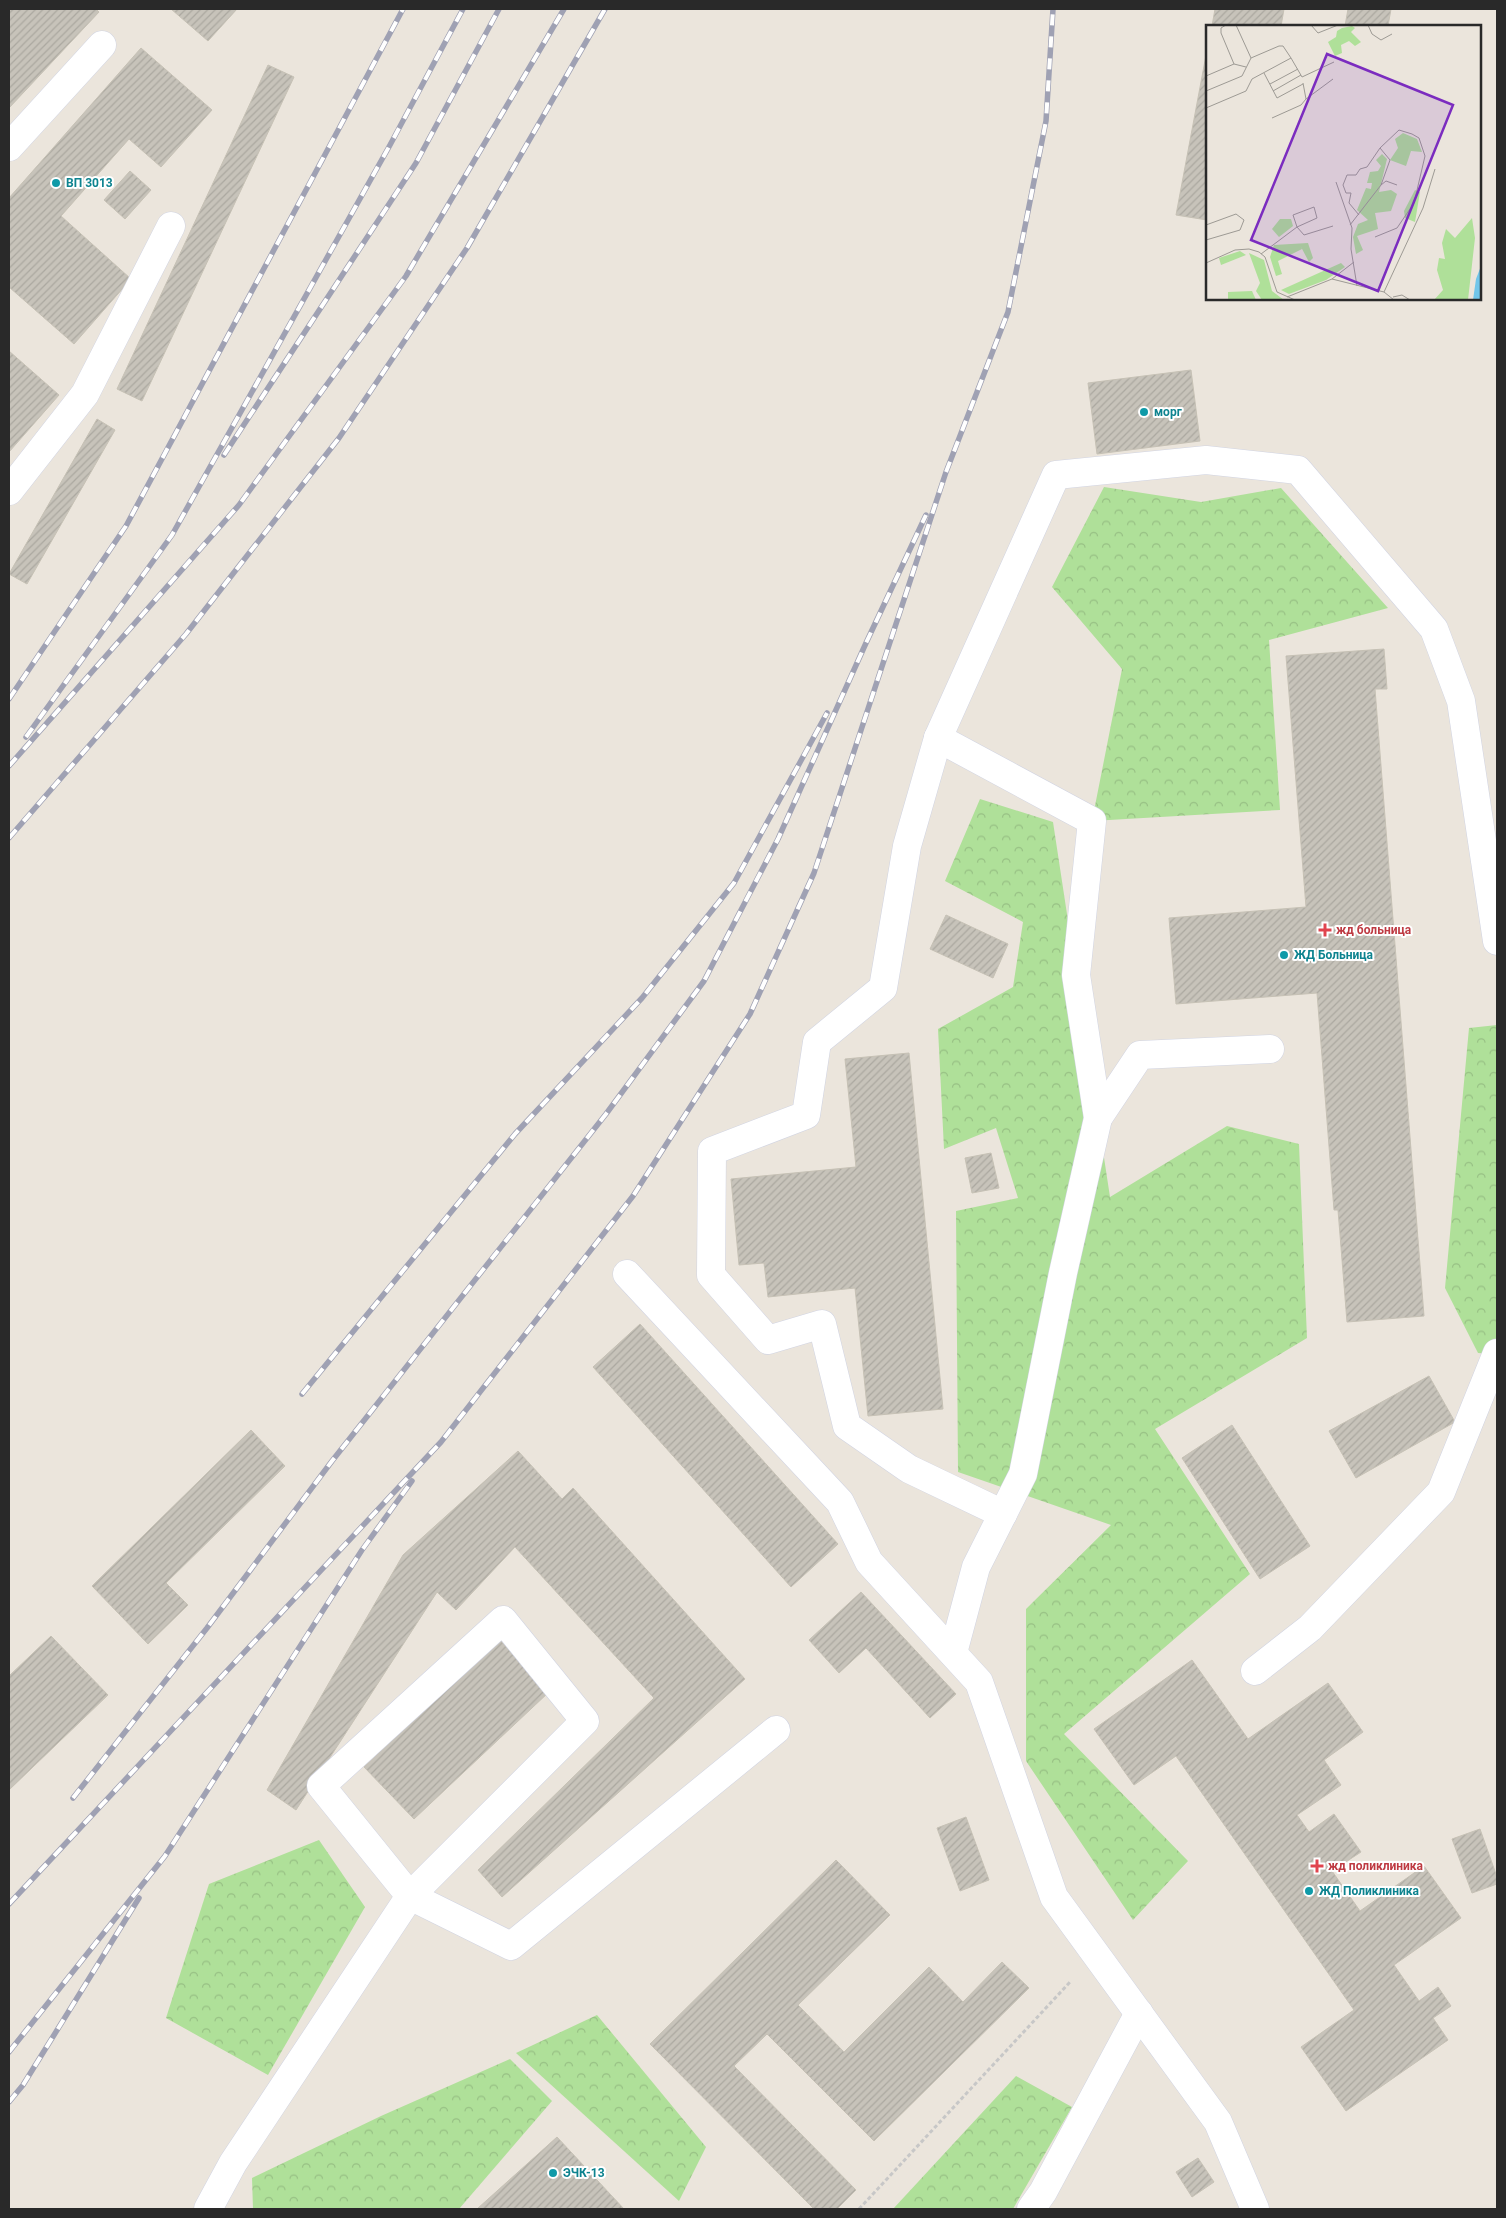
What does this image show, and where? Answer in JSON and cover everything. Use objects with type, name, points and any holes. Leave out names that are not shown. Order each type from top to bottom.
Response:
[{"type":"lane","points":[[9,147],[102,44]]},
{"type":"lane","points":[[9,491],[85,394],[170,226]]},
{"type":"lane","points":[[1003,1514],[909,1469],[847,1426],[822,1324],[768,1340],[711,1275],[712,1150],[806,1115],[816,1042],[883,988],[907,846],[938,738],[1056,475],[1206,460],[1298,470],[1434,629],[1461,700],[1497,941]]},
{"type":"lane","points":[[938,738],[1092,821],[1076,976],[1098,1118]]},
{"type":"lane","points":[[953,1653],[976,1567],[1023,1474],[1063,1273],[1098,1118],[1140,1055],[1270,1050]]},
{"type":"lane","points":[[627,1274],[840,1502],[870,1562],[979,1682],[1054,1897],[1218,2122],[1255,2209]]},
{"type":"lane","points":[[1254,1672],[1310,1628],[1441,1492],[1497,1353]]},
{"type":"lane","points":[[208,2209],[233,2163],[410,1896],[585,1721],[503,1620],[322,1786],[410,1896],[511,1946],[776,1730]]},
{"type":"lane","points":[[1031,2209],[1043,2192],[1139,2013]]},
{"type":"path","points":[[859,2209],[1096,1954]]},
{"type":"green space","points":[[1104,487],[1201,502],[1281,488],[1388,608],[1269,640],[1280,810],[1092,821],[1122,669],[1052,587]]},
{"type":"green space","points":[[980,799],[1053,822],[1110,1197],[1227,1126],[1299,1144],[1307,1338],[1155,1429],[1250,1574],[1064,1734],[1188,1861],[1133,1920],[1026,1761],[1026,1609],[1111,1525],[958,1472],[956,1211],[1018,1198],[996,1128],[944,1149],[938,1029],[1013,987],[1023,922],[945,881]]},
{"type":"green space","points":[[1497,1025],[1497,1354],[1478,1353],[1445,1288],[1469,1028]]},
{"type":"green space","points":[[319,1840],[365,1907],[268,2075],[166,2018],[209,1884]]},
{"type":"green space","points":[[597,2015],[706,2147],[679,2201],[516,2053]]},
{"type":"green space","points":[[510,2059],[552,2101],[459,2209],[253,2209],[252,2178],[381,2116]]},
{"type":"green space","points":[[1016,2076],[1072,2107],[1013,2209],[893,2209]]},
{"type":"building","points":[[9,9],[96,9],[99,12],[9,108]]},
{"type":"building","points":[[171,9],[237,9],[208,41]]},
{"type":"building","points":[[1215,9],[1284,9],[1281,25],[1212,25]]},
{"type":"building","points":[[1348,9],[1391,9],[1388,25],[1345,25]]},
{"type":"building","name":"ВП 3013","points":[[141,48],[212,110],[161,167],[129,139],[61,216],[131,279],[74,344],[9,287],[9,198]]},
{"type":"building","points":[[1206,55],[1206,220],[1176,215]]},
{"type":"building","points":[[268,65],[294,77],[142,401],[117,389]]},
{"type":"building","points":[[130,171],[151,190],[125,219],[104,200]]},
{"type":"building","points":[[9,351],[59,395],[9,452]]},
{"type":"building","name":"морг","points":[[1191,370],[1200,441],[1097,454],[1088,383]]},
{"type":"building","points":[[97,419],[115,430],[27,584],[9,574]]},
{"type":"building","name":"ЖД Больница","points":[[1384,649],[1387,689],[1375,689],[1424,1316],[1347,1322],[1338,1210],[1334,1210],[1317,993],[1176,1004],[1169,918],[1306,907],[1286,656]]},
{"type":"building","points":[[946,915],[1008,944],[993,978],[930,949]]},
{"type":"building","points":[[909,1053],[943,1409],[868,1416],[855,1288],[768,1297],[764,1263],[739,1265],[731,1179],[856,1167],[845,1059]]},
{"type":"building","points":[[991,1153],[999,1188],[972,1193],[965,1158]]},
{"type":"building","points":[[640,1324],[838,1544],[791,1587],[593,1367]]},
{"type":"building","points":[[1429,1376],[1455,1422],[1356,1478],[1329,1431]]},
{"type":"building","points":[[1232,1425],[1310,1546],[1260,1579],[1182,1458]]},
{"type":"building","points":[[251,1430],[285,1466],[166,1583],[188,1605],[148,1644],[92,1586]]},
{"type":"building","points":[[518,1451],[562,1499],[573,1488],[745,1679],[502,1897],[478,1870],[654,1698],[515,1547],[456,1610],[437,1592],[296,1810],[267,1790],[403,1555]]},
{"type":"building","points":[[861,1592],[956,1694],[930,1718],[866,1648],[839,1673],[809,1640]]},
{"type":"building","points":[[51,1636],[108,1695],[9,1790],[9,1676]]},
{"type":"building","points":[[500,1640],[549,1692],[414,1819],[364,1767]]},
{"type":"building","name":"ЖД Поликлиника","points":[[1192,1660],[1248,1739],[1328,1683],[1363,1732],[1324,1760],[1341,1785],[1297,1815],[1309,1832],[1334,1814],[1361,1852],[1332,1871],[1360,1911],[1424,1866],[1461,1918],[1394,1965],[1419,2001],[1438,1987],[1451,2006],[1433,2018],[1448,2040],[1346,2111],[1301,2047],[1354,2010],[1176,1756],[1134,1785],[1094,1729]]},
{"type":"building","points":[[966,1817],[989,1880],[960,1891],[937,1828]]},
{"type":"building","points":[[1480,1829],[1497,1877],[1497,1884],[1472,1893],[1452,1839]]},
{"type":"building","points":[[836,1860],[890,1915],[798,2005],[844,2052],[929,1967],[963,2002],[1002,1962],[1029,1988],[874,2141],[767,2034],[734,2066],[856,2190],[837,2209],[814,2209],[650,2044]]},
{"type":"building","name":"ЭЧК-13","points":[[557,2137],[624,2209],[477,2209]]},
{"type":"building","points":[[1198,2158],[1214,2182],[1192,2197],[1176,2172]]},
{"type":"railway","points":[[9,699],[126,526],[403,9]]},
{"type":"railway","points":[[26,737],[172,535],[390,145],[463,9]]},
{"type":"railway","points":[[224,455],[416,163],[499,9]]},
{"type":"railway","points":[[9,766],[239,505],[406,276],[564,9]]},
{"type":"railway","points":[[9,838],[186,634],[339,438],[467,248],[605,9]]},
{"type":"railway","points":[[9,1904],[441,1442],[633,1196],[750,1014],[814,873],[946,472],[1008,312],[1046,121],[1053,9]]},
{"type":"railway","points":[[73,1798],[207,1628],[332,1461],[606,1114],[704,981],[778,839],[926,515]]},
{"type":"railway","points":[[302,1394],[515,1134],[642,998],[734,883],[827,713]]},
{"type":"railway","points":[[9,2052],[165,1856],[362,1550],[412,1481]]},
{"type":"railway","points":[[9,2102],[23,2085],[139,1898]]},
{"type":"place","name":"ВП 3013","points":[[56,183]]},
{"type":"place","name":"морг","points":[[1144,412]]},
{"type":"place","name":"жд больница","points":[[1325,930]]},
{"type":"place","name":"ЖД Больница","points":[[1284,955]]},
{"type":"place","name":"жд поликлиника","points":[[1317,1866]]},
{"type":"place","name":"ЖД Поликлиника","points":[[1309,1891]]},
{"type":"place","name":"ЭЧК-13","points":[[553,2173]]}]
